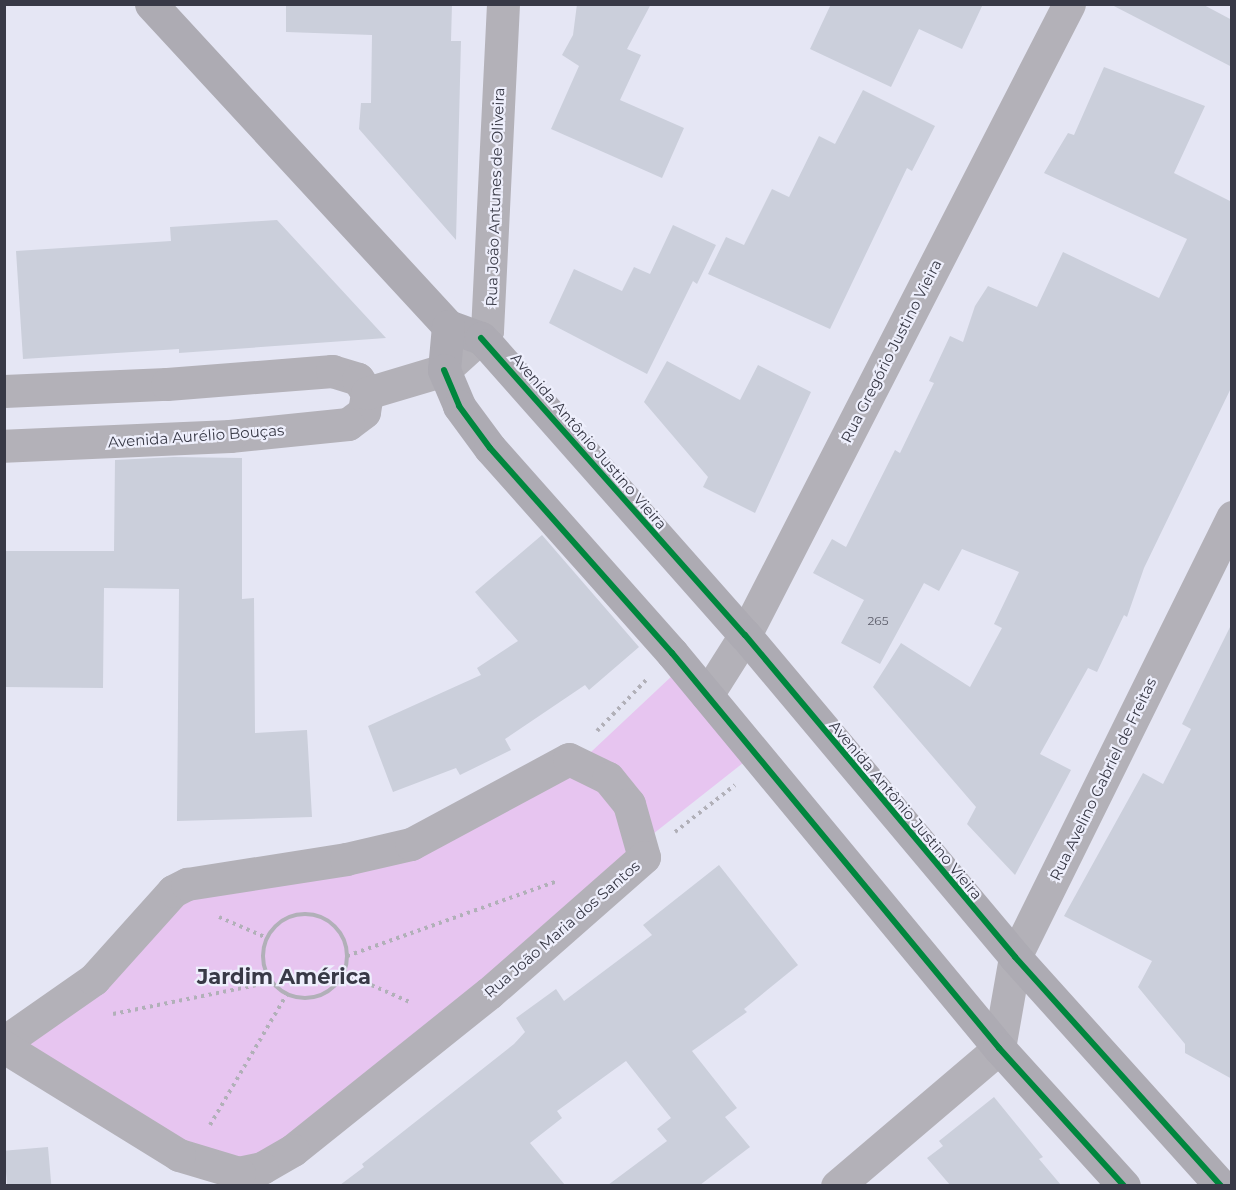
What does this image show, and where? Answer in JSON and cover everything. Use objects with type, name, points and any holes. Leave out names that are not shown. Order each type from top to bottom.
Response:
[{"type":"main road","name":"Avenida Antônio Justino Vieira","points":[[151,4],[447,326],[481,338],[745,635],[1015,957],[1221,1185]]},
{"type":"main road","points":[[447,326],[444,370],[459,406],[490,448],[672,653],[999,1048],[1124,1185]]},
{"type":"street","name":"Rua João Antunes de Oliveira","points":[[481,338],[487,331],[491,307],[503,4]]},
{"type":"street","name":"Rua Gregório Justino Vieira","points":[[707,695],[745,635],[1069,4]]},
{"type":"street","points":[[4,391],[167,384],[332,371],[358,379],[367,393],[444,370],[481,338]]},
{"type":"street","name":"Avenida Aurélio Bouças","points":[[4,446],[230,436],[348,424],[364,412],[367,393]]},
{"type":"street","name":"Rua Avelino Gabriel de Freitas","points":[[999,1048],[1015,957],[1232,517]]},
{"type":"street","points":[[4,1042],[94,980],[173,891],[206,878],[346,859],[411,844],[569,759]]},
{"type":"street","name":"Rua João Maria dos Santos","points":[[4,1047],[179,1155],[239,1173],[262,1168],[293,1150],[489,993],[644,857],[629,804],[621,790],[608,778],[569,759]]},
{"type":"street","points":[[837,1185],[999,1048]]},
{"type":"path","points":[[569,759],[672,653]]},
{"type":"path","points":[[644,857],[763,763]]},
{"type":"path","points":[[537,897],[564,874]]},
{"type":"path","points":[[347,956],[555,882]]},
{"type":"path","points":[[216,916],[267,939]]},
{"type":"path","points":[[322,917],[336,927],[345,942],[347,956],[344,973],[329,990],[317,997],[287,994],[272,982],[264,959],[267,939],[289,918],[322,917]]},
{"type":"path","points":[[344,973],[412,1003]]},
{"type":"path","points":[[109,1014],[272,982]]},
{"type":"path","points":[[209,1126],[287,994]]},
{"type":"path","points":[[403,1010],[421,995]]},
{"type":"path","points":[[200,1122],[218,1129]]},
{"type":"shaded area","points":[[673,675],[743,763],[620,860],[292,1147],[224,1164],[24,1048],[172,902],[444,840],[498,816],[575,767]]},
{"type":"building","points":[[286,4],[452,4],[451,41],[461,41],[456,240],[359,129],[361,103],[371,103],[372,35],[286,32]]},
{"type":"building","points":[[577,4],[651,4],[627,49],[641,55],[620,100],[684,128],[662,178],[551,129],[579,66],[562,55],[573,35]]},
{"type":"building","points":[[831,4],[983,4],[962,49],[919,29],[891,87],[810,49]]},
{"type":"building","points":[[1110,4],[1202,4],[1232,20],[1232,67]]},
{"type":"building","points":[[1104,67],[1205,106],[1174,173],[1232,202],[1232,386],[1144,568],[1127,617],[1124,615],[1097,672],[1088,668],[1040,754],[1071,770],[1015,875],[967,824],[976,807],[873,687],[901,643],[970,687],[1002,628],[994,624],[1019,572],[962,549],[939,591],[924,583],[880,664],[841,643],[864,600],[813,573],[832,539],[846,547],[895,450],[900,453],[934,383],[929,381],[950,336],[963,342],[975,306],[988,286],[1037,307],[1063,252],[1159,298],[1187,239],[1044,173],[1068,133],[1074,135]]},
{"type":"building","points":[[863,90],[935,126],[912,171],[907,168],[830,329],[708,274],[726,237],[744,245],[772,189],[789,197],[819,136],[835,144]]},
{"type":"building","points":[[277,220],[386,338],[179,353],[179,349],[23,359],[16,251],[171,241],[170,227]]},
{"type":"building","points":[[673,225],[716,245],[697,284],[693,281],[647,374],[549,323],[574,269],[622,291],[634,267],[650,274]]},
{"type":"building","points":[[667,361],[740,400],[758,365],[811,392],[755,513],[703,487],[708,477],[644,402]]},
{"type":"building","points":[[174,457],[242,458],[242,599],[254,598],[255,733],[307,730],[312,817],[177,821],[179,589],[104,588],[103,688],[4,687],[4,551],[114,551],[115,460]]},
{"type":"building","points":[[542,535],[639,647],[589,690],[585,685],[505,739],[511,750],[460,775],[456,768],[393,792],[368,726],[481,675],[477,668],[518,641],[475,592]]},
{"type":"building","points":[[1232,623],[1232,1079],[1185,1053],[1185,1044],[1138,987],[1152,961],[1064,916],[1143,773],[1163,784],[1191,729],[1182,724]]},
{"type":"building","points":[[719,865],[798,965],[744,1009],[747,1012],[692,1051],[737,1108],[725,1117],[750,1147],[700,1185],[608,1185],[667,1141],[657,1129],[671,1118],[626,1061],[557,1111],[562,1118],[530,1143],[565,1185],[340,1185],[364,1167],[362,1164],[514,1044],[525,1032],[516,1018],[556,989],[564,1001],[652,935],[643,925]]},
{"type":"building","points":[[994,1097],[1043,1157],[1039,1159],[1061,1185],[950,1185],[927,1158],[943,1146],[939,1141]]},
{"type":"building","points":[[48,1147],[51,1185],[7,1186],[4,1151]]},
{"type":"cycle path","points":[[481,338],[745,635],[1015,957],[1221,1186]]},
{"type":"cycle path","points":[[444,370],[459,406],[490,448],[672,653],[999,1048],[1124,1186]]},
{"type":"district","name":"Jardim América","points":[[284,977]]}]
